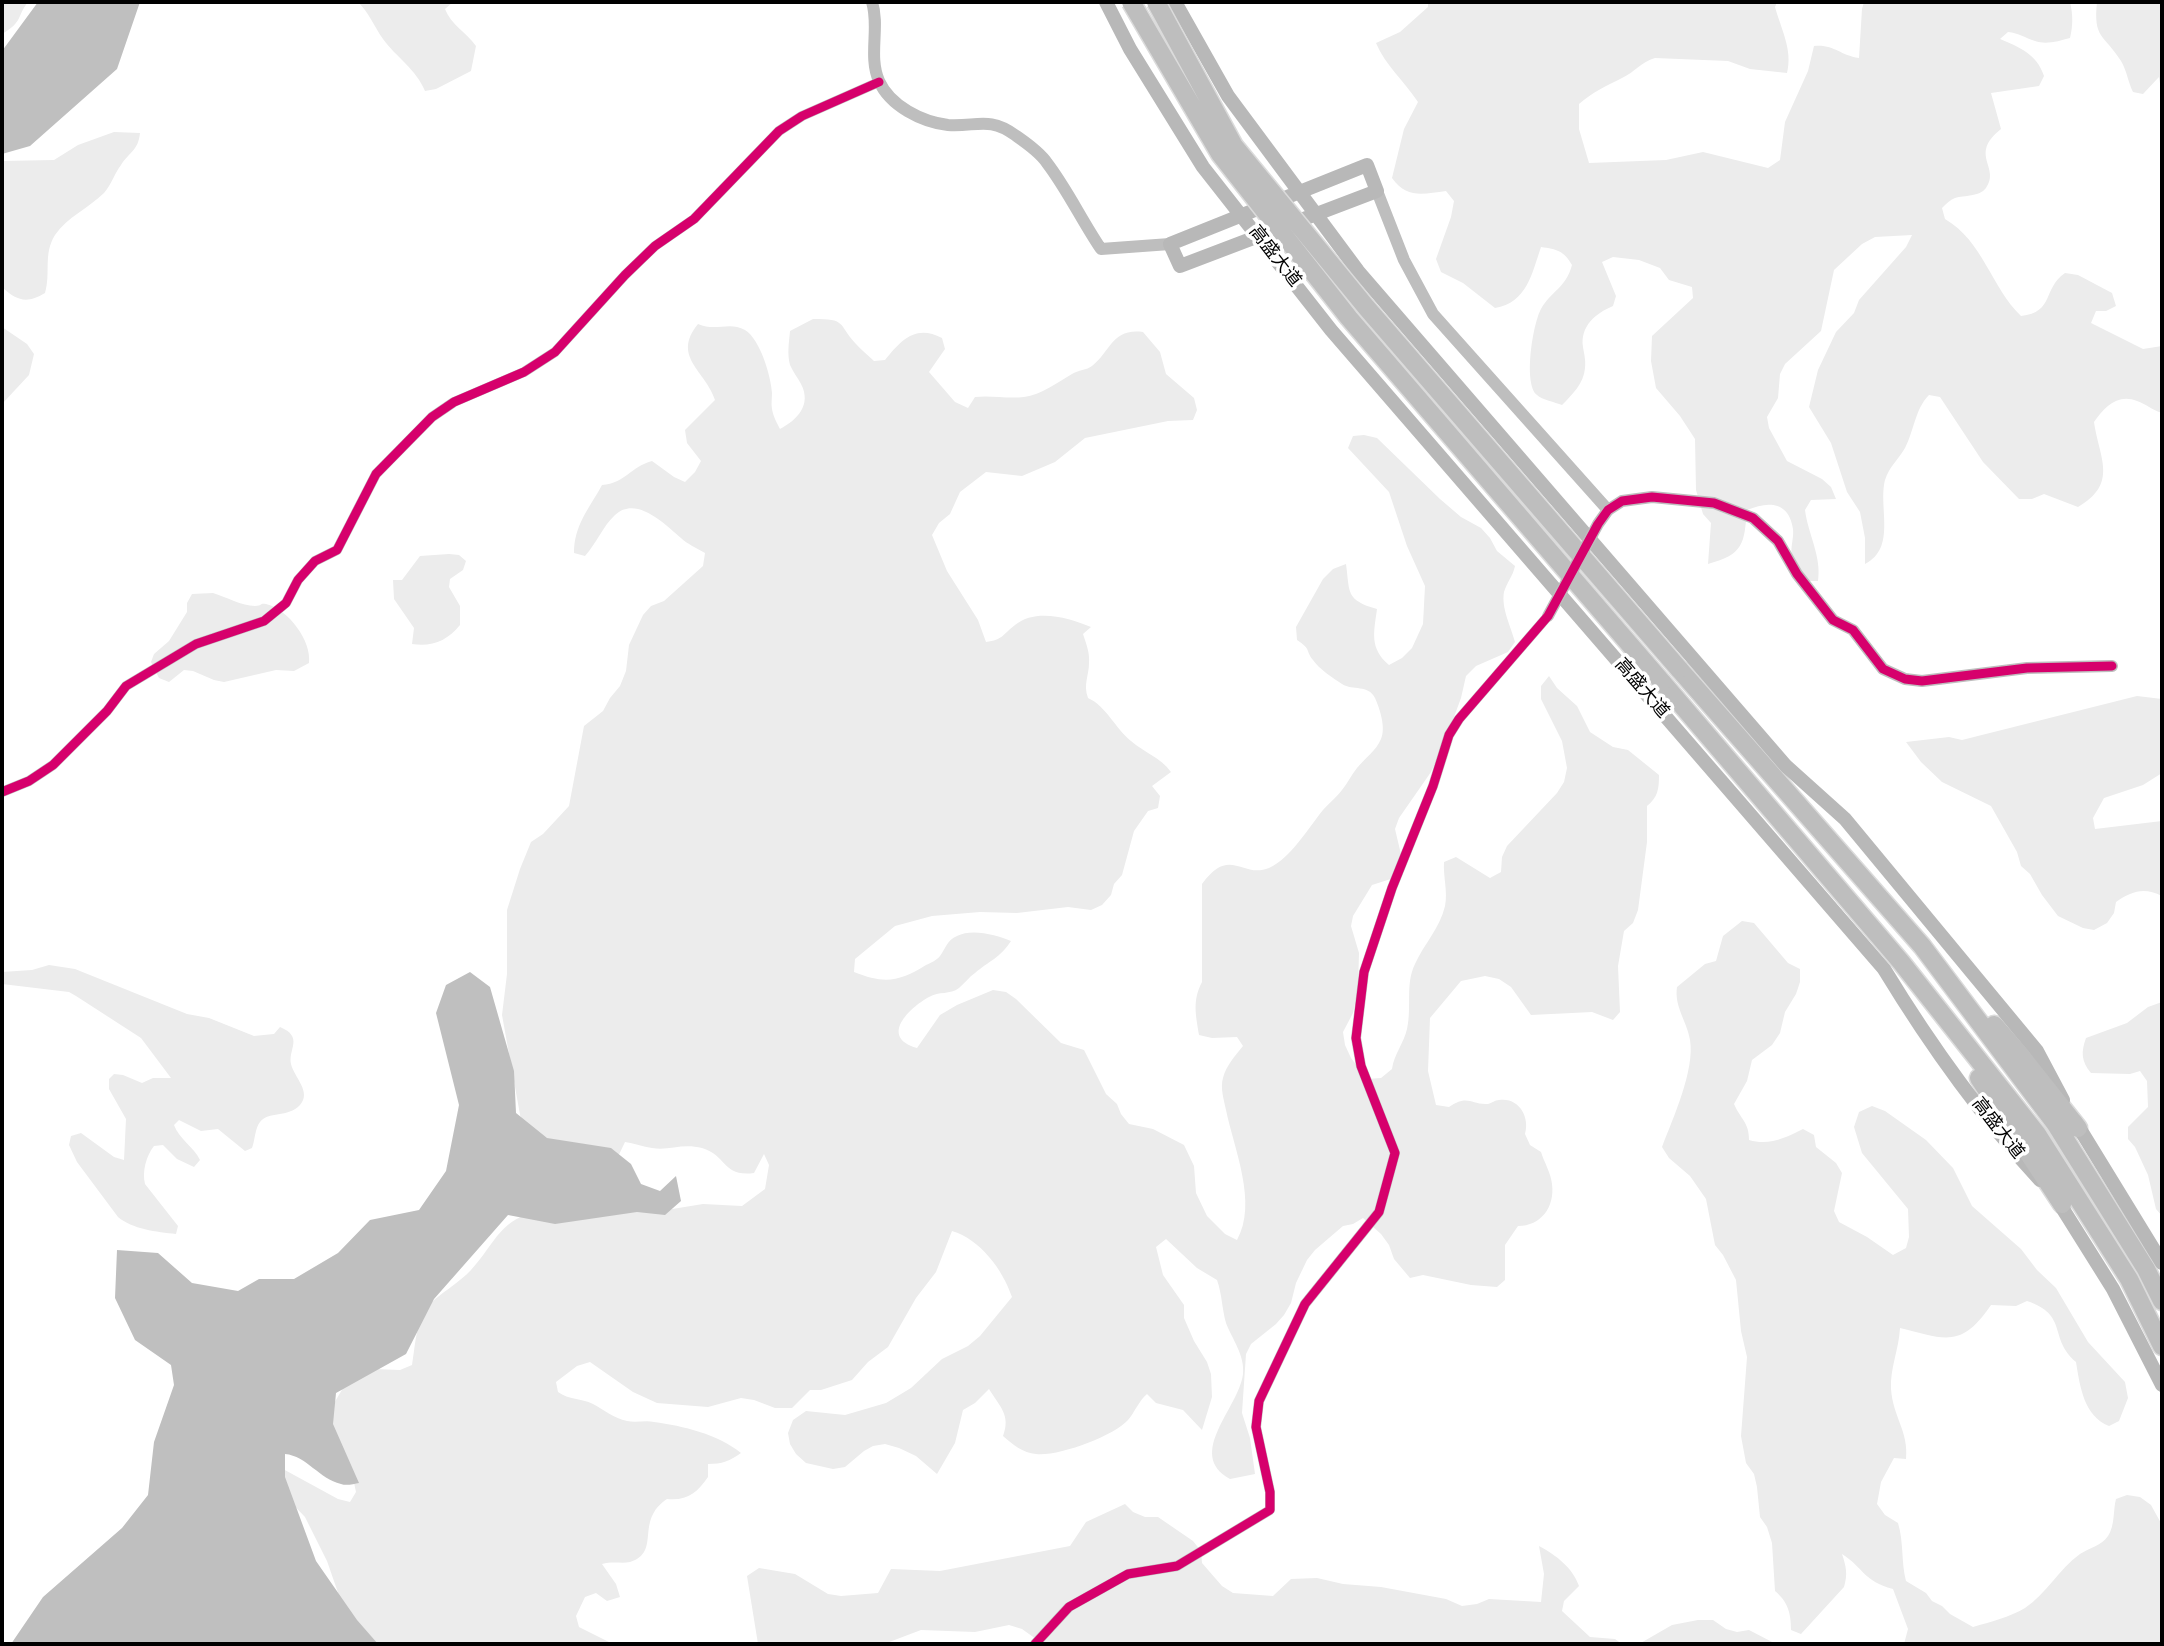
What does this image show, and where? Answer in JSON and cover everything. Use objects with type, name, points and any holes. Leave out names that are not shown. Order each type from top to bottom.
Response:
[{"type":"highway","name":"高盛大道","points":[[1131,2],[1220,155],[1349,318],[1900,962],[2037,1135],[2129,1279],[2162,1346]]},
{"type":"highway","points":[[1156,2],[1234,146],[1366,307],[1679,669],[2021,1056],[2078,1128]]},
{"type":"highway","points":[[1922,946],[2055,1123],[2146,1269],[2162,1300]]},
{"type":"highway","points":[[1900,962],[2062,1204]]},
{"type":"main road","name":"高盛大道","points":[[1106,2],[1130,50],[1203,167],[1331,330],[1884,969],[1919,1027],[2014,1153],[2062,1204],[2113,1289],[2162,1385]]},
{"type":"main road","points":[[1175,2],[1228,96],[1358,271],[1786,766],[1854,830],[2037,1051],[2078,1128],[2162,1263]]},
{"type":"main road","points":[[1367,165],[1377,191],[1180,266],[1170,244],[1300,192],[1367,165]]},
{"type":"street","points":[[872,2],[876,16],[875,64],[880,82],[896,103],[922,118],[948,125],[996,123],[1015,135],[1046,161],[1101,249],[1170,244]]},
{"type":"street","points":[[2,792],[29,781],[53,765],[107,711],[126,686],[196,644],[264,621],[286,603],[298,580],[315,561],[337,550],[376,474],[432,417],[454,402],[524,372],[555,352],[625,275],[655,246],[694,219],[779,131],[802,116],[880,82]]},
{"type":"street","points":[[1377,191],[1404,260],[1433,314],[1608,510]]},
{"type":"street","points":[[1035,1644],[1069,1607],[1128,1574],[1177,1566],[1270,1510],[1270,1492],[1256,1427],[1259,1401],[1305,1304],[1378,1212],[1395,1153],[1360,1066],[1356,1038],[1364,972],[1392,888],[1433,786],[1449,735],[1459,719],[1548,616],[1608,510],[1622,501],[1652,496],[1714,503],[1753,518],[1778,541],[1797,574],[1833,620],[1853,630],[1882,669],[1905,679],[1922,681],[2026,668],[2112,666]]},
{"type":"shaded area","points":[[2,2],[28,2],[17,22],[2,34]]},
{"type":"shaded area","points":[[38,2],[140,2],[117,69],[30,146],[2,154],[2,51]]},
{"type":"shaded area","points":[[358,2],[453,2],[445,9],[448,15],[476,46],[471,71],[436,89],[425,91],[416,76],[383,39]]},
{"type":"shaded area","points":[[1428,2],[1777,2],[1775,7],[1786,40],[1787,73],[1750,69],[1728,61],[1655,58],[1579,104],[1579,129],[1589,163],[1666,160],[1703,152],[1768,168],[1780,160],[1785,122],[1808,71],[1814,46],[1827,47],[1859,58],[1864,2],[2070,2],[2070,38],[2044,43],[2008,32],[2000,39],[2032,57],[2044,76],[2039,86],[1991,93],[2001,129],[1987,146],[1990,181],[1980,193],[1955,198],[1942,208],[1945,219],[1969,239],[2002,292],[2021,316],[2039,310],[2053,286],[2065,273],[2078,275],[2112,293],[2116,306],[2106,311],[2096,311],[2091,323],[2143,349],[2162,346],[2162,413],[2130,399],[2118,400],[2102,411],[2094,422],[2102,458],[2102,479],[2091,498],[2078,507],[2044,494],[2032,499],[2019,499],[1983,462],[1940,397],[1929,395],[1921,407],[1905,448],[1885,480],[1884,538],[1875,557],[1865,564],[1865,538],[1860,512],[1847,492],[1831,443],[1809,407],[1818,370],[1836,332],[1854,313],[1859,300],[1906,247],[1912,235],[1875,237],[1862,244],[1834,270],[1821,331],[1785,364],[1780,374],[1778,398],[1767,417],[1769,428],[1787,461],[1822,479],[1831,487],[1836,499],[1811,500],[1805,510],[1818,563],[1818,581],[1805,581],[1793,559],[1791,520],[1782,508],[1770,505],[1747,510],[1740,546],[1729,556],[1708,564],[1711,523],[1703,514],[1696,490],[1695,439],[1656,388],[1651,361],[1652,336],[1693,298],[1692,287],[1669,280],[1660,268],[1639,260],[1613,257],[1602,262],[1616,296],[1613,306],[1590,321],[1584,333],[1584,373],[1577,388],[1562,405],[1545,400],[1533,389],[1531,379],[1533,339],[1541,309],[1569,273],[1572,265],[1569,260],[1559,251],[1541,247],[1531,276],[1521,293],[1506,305],[1495,308],[1463,283],[1441,272],[1436,259],[1454,201],[1446,191],[1423,194],[1410,192],[1392,178],[1404,129],[1418,102],[1376,43],[1400,32],[1428,7]]},
{"type":"shaded area","points":[[2097,2],[2162,2],[2162,97],[2159,77],[2143,94],[2133,92],[2121,61],[2098,30]]},
{"type":"shaded area","points":[[114,132],[140,133],[135,147],[104,193],[55,235],[49,249],[45,293],[27,300],[13,295],[2,287],[2,161],[54,160],[78,145]]},
{"type":"shaded area","points":[[813,319],[837,321],[874,361],[885,360],[910,336],[924,333],[942,338],[945,349],[929,372],[955,402],[968,408],[975,397],[1037,394],[1092,366],[1118,337],[1143,332],[1160,352],[1166,374],[1194,398],[1197,410],[1193,420],[1168,421],[1085,438],[1055,462],[1022,476],[986,472],[960,492],[950,514],[939,523],[932,535],[947,571],[978,620],[986,642],[999,638],[1023,620],[1033,617],[1053,616],[1091,627],[1083,634],[1089,656],[1086,684],[1088,698],[1100,706],[1131,741],[1171,772],[1152,786],[1160,796],[1158,808],[1148,811],[1134,831],[1122,875],[1102,905],[1091,910],[1068,907],[1017,913],[980,912],[932,916],[895,926],[855,959],[854,972],[883,980],[908,975],[934,961],[951,940],[963,934],[984,933],[1011,941],[959,988],[933,995],[913,1008],[906,1015],[899,1030],[900,1037],[906,1043],[917,1048],[940,1015],[957,1005],[993,990],[1006,992],[1061,1043],[1084,1050],[1106,1094],[1117,1104],[1129,1124],[1153,1129],[1184,1145],[1194,1166],[1196,1193],[1207,1216],[1225,1234],[1237,1240],[1243,1225],[1245,1193],[1222,1086],[1226,1069],[1243,1046],[1237,1037],[1212,1038],[1199,1035],[1196,1008],[1202,982],[1202,884],[1220,867],[1228,865],[1260,870],[1277,864],[1340,793],[1381,739],[1382,718],[1372,694],[1364,689],[1346,686],[1322,670],[1307,648],[1297,640],[1296,627],[1323,579],[1333,569],[1346,564],[1351,594],[1359,602],[1377,609],[1374,639],[1378,652],[1389,665],[1412,648],[1423,624],[1425,586],[1407,546],[1389,492],[1348,448],[1353,436],[1364,435],[1377,438],[1440,499],[1461,517],[1481,528],[1497,551],[1515,566],[1503,598],[1515,642],[1508,652],[1476,666],[1466,676],[1444,744],[1431,772],[1399,818],[1395,829],[1404,867],[1397,877],[1372,885],[1353,916],[1351,926],[1359,953],[1358,989],[1353,1013],[1343,1032],[1345,1045],[1367,1079],[1381,1078],[1392,1069],[1407,1029],[1412,972],[1445,906],[1444,862],[1456,857],[1490,878],[1501,872],[1502,857],[1507,846],[1564,782],[1567,768],[1562,741],[1541,699],[1541,686],[1549,676],[1557,688],[1577,706],[1590,732],[1613,747],[1628,750],[1659,775],[1657,792],[1647,806],[1647,842],[1638,910],[1633,923],[1624,931],[1618,966],[1620,1012],[1613,1020],[1592,1012],[1531,1015],[1511,987],[1499,979],[1485,976],[1461,981],[1430,1018],[1428,1071],[1436,1105],[1449,1107],[1461,1101],[1488,1104],[1506,1100],[1517,1105],[1526,1121],[1525,1134],[1530,1145],[1541,1152],[1550,1176],[1552,1192],[1549,1207],[1540,1219],[1518,1226],[1505,1245],[1505,1280],[1497,1287],[1471,1285],[1423,1275],[1410,1278],[1394,1259],[1381,1234],[1363,1218],[1343,1226],[1315,1250],[1296,1283],[1291,1303],[1284,1315],[1251,1344],[1246,1354],[1242,1413],[1250,1438],[1255,1474],[1230,1479],[1217,1469],[1212,1457],[1218,1430],[1239,1387],[1243,1374],[1242,1360],[1226,1323],[1217,1280],[1197,1268],[1166,1239],[1156,1247],[1163,1275],[1184,1305],[1184,1318],[1211,1374],[1212,1397],[1202,1430],[1183,1410],[1156,1403],[1147,1394],[1128,1420],[1098,1439],[1057,1452],[1031,1453],[1018,1448],[1003,1436],[1005,1417],[989,1389],[963,1410],[955,1443],[937,1474],[916,1456],[885,1444],[864,1451],[845,1467],[833,1469],[806,1463],[790,1444],[788,1433],[793,1420],[806,1411],[845,1415],[886,1403],[911,1388],[942,1359],[968,1346],[980,1336],[1012,1297],[1003,1276],[981,1248],[952,1231],[936,1272],[916,1298],[888,1347],[868,1362],[852,1380],[821,1390],[810,1390],[792,1408],[775,1408],[741,1398],[708,1407],[657,1403],[633,1392],[590,1362],[577,1366],[556,1382],[558,1392],[562,1395],[589,1402],[622,1420],[651,1421],[688,1429],[711,1436],[741,1453],[726,1462],[708,1464],[708,1477],[695,1492],[680,1499],[667,1499],[657,1508],[649,1526],[645,1551],[639,1557],[630,1562],[602,1564],[616,1584],[620,1597],[607,1601],[596,1593],[585,1597],[576,1616],[579,1627],[613,1644],[377,1644],[343,1607],[327,1561],[305,1517],[284,1495],[283,1469],[338,1499],[350,1502],[356,1492],[350,1464],[332,1443],[333,1405],[343,1388],[374,1369],[400,1370],[412,1365],[418,1328],[426,1308],[471,1270],[500,1232],[517,1219],[543,1209],[654,1212],[703,1204],[742,1206],[765,1189],[769,1165],[764,1154],[754,1173],[744,1173],[730,1169],[717,1156],[702,1148],[688,1146],[658,1149],[625,1142],[615,1163],[597,1181],[521,1120],[502,1015],[507,974],[507,910],[531,842],[543,834],[569,806],[584,726],[603,711],[620,686],[626,671],[629,645],[643,615],[651,606],[664,601],[703,566],[705,553],[650,514],[632,508],[615,515],[585,556],[574,553],[583,518],[602,485],[617,481],[652,461],[685,482],[695,472],[701,461],[687,443],[685,430],[715,400],[689,355],[688,346],[698,324],[739,327],[755,341],[767,368],[773,412],[780,429],[797,416],[805,399],[801,384],[790,365],[790,331]]},
{"type":"shaded area","points":[[2,327],[27,344],[34,354],[29,375],[2,404]]},
{"type":"shaded area","points":[[459,555],[466,561],[463,570],[450,579],[449,587],[460,606],[460,625],[439,642],[412,644],[414,628],[394,599],[393,580],[402,580],[420,556]]},
{"type":"shaded area","points":[[213,593],[245,605],[266,604],[282,612],[303,636],[309,663],[294,671],[276,670],[224,682],[184,670],[169,682],[159,678],[151,662],[154,654],[169,641],[187,612],[187,603],[192,594]]},
{"type":"shaded area","points":[[2137,696],[2162,699],[2162,773],[2143,785],[2104,798],[2093,818],[2095,829],[2162,821],[2162,896],[2144,891],[2127,895],[2116,902],[2114,913],[2107,923],[2094,930],[2083,928],[2058,916],[2042,895],[2030,874],[2021,866],[2017,852],[1991,806],[1942,782],[1921,762],[1906,742],[1949,737],[1962,740]]},
{"type":"shaded area","points":[[1742,921],[1754,923],[1788,963],[1800,969],[1800,982],[1785,1012],[1780,1033],[1772,1045],[1752,1060],[1747,1081],[1734,1104],[1746,1125],[1749,1140],[1770,1142],[1803,1129],[1814,1135],[1816,1147],[1836,1163],[1842,1173],[1834,1211],[1839,1222],[1893,1255],[1906,1248],[1909,1237],[1908,1209],[1862,1153],[1854,1127],[1859,1112],[1872,1106],[1885,1111],[1926,1140],[1953,1168],[1972,1206],[2021,1249],[2037,1270],[2056,1288],[2088,1342],[2125,1382],[2128,1398],[2119,1421],[2109,1426],[2089,1408],[2082,1391],[2076,1362],[2062,1344],[2054,1320],[2040,1307],[2027,1301],[2016,1306],[1991,1305],[1970,1329],[1961,1335],[1941,1337],[1900,1328],[1891,1389],[1905,1441],[1906,1459],[1894,1458],[1881,1482],[1877,1504],[1885,1515],[1898,1523],[1906,1581],[1926,1593],[1950,1614],[1973,1627],[2006,1617],[2033,1602],[2072,1560],[2108,1536],[2112,1528],[2116,1499],[2127,1495],[2140,1497],[2151,1505],[2162,1525],[2162,1644],[1904,1644],[1908,1629],[1893,1589],[1870,1578],[1842,1554],[1846,1570],[1844,1587],[1801,1634],[1791,1630],[1788,1608],[1775,1591],[1772,1543],[1767,1527],[1760,1517],[1754,1474],[1746,1463],[1741,1436],[1747,1357],[1741,1331],[1736,1280],[1715,1245],[1706,1199],[1690,1176],[1669,1158],[1662,1147],[1682,1094],[1691,1052],[1690,1040],[1677,1001],[1677,987],[1705,964],[1716,961],[1723,936]]},
{"type":"shaded area","points":[[49,965],[75,969],[187,1014],[209,1018],[254,1036],[274,1034],[280,1027],[293,1039],[291,1064],[303,1090],[303,1100],[290,1112],[268,1117],[260,1122],[252,1148],[245,1151],[218,1129],[201,1131],[179,1120],[174,1125],[176,1130],[200,1160],[194,1167],[177,1159],[163,1145],[154,1146],[151,1150],[144,1169],[145,1184],[178,1226],[176,1234],[137,1227],[118,1217],[77,1162],[69,1145],[71,1136],[81,1133],[114,1157],[124,1160],[126,1119],[109,1089],[109,1079],[114,1074],[142,1083],[153,1078],[171,1078],[141,1038],[69,992],[2,984],[2,972],[32,970]]},
{"type":"shaded area","points":[[470,972],[490,987],[514,1071],[516,1113],[547,1138],[611,1148],[631,1164],[641,1184],[660,1191],[676,1176],[681,1201],[665,1215],[637,1212],[555,1224],[508,1215],[434,1299],[406,1354],[336,1393],[333,1424],[359,1483],[345,1485],[333,1481],[300,1459],[285,1454],[285,1477],[316,1561],[357,1620],[378,1644],[11,1644],[43,1597],[122,1528],[148,1495],[154,1442],[174,1385],[171,1365],[135,1340],[115,1298],[117,1250],[158,1253],[192,1283],[238,1291],[259,1279],[294,1279],[338,1253],[370,1220],[419,1210],[446,1171],[459,1105],[436,1013],[446,985]]},
{"type":"shaded area","points":[[2162,1002],[2162,1216],[2156,1209],[2148,1175],[2135,1147],[2128,1139],[2128,1127],[2148,1107],[2147,1081],[2140,1071],[2130,1074],[2091,1073],[2085,1064],[2083,1052],[2086,1038],[2127,1023],[2148,1007]]},
{"type":"shaded area","points":[[1125,1504],[1133,1512],[1145,1517],[1158,1517],[1193,1541],[1201,1551],[1202,1563],[1222,1586],[1233,1593],[1273,1596],[1291,1579],[1317,1578],[1446,1599],[1462,1606],[1489,1599],[1541,1602],[1544,1574],[1539,1546],[1573,1573],[1579,1586],[1564,1601],[1562,1611],[1590,1637],[1615,1639],[1622,1644],[1043,1644],[1022,1629],[1009,1625],[975,1632],[921,1630],[884,1644],[758,1644],[747,1576],[759,1568],[795,1574],[828,1594],[841,1596],[878,1593],[891,1569],[940,1571],[1070,1546],[1086,1522]]},
{"type":"shaded area","points":[[1713,1620],[1726,1629],[1737,1632],[1749,1630],[1776,1644],[1639,1644],[1672,1625]]},
{"type":"cycle path","points":[[2,792],[29,781],[53,765],[107,711],[126,686],[196,644],[264,621],[286,603],[298,580],[315,561],[337,550],[376,474],[432,417],[454,402],[524,372],[555,352],[625,275],[655,246],[694,219],[779,131],[802,116],[879,82]]},
{"type":"cycle path","points":[[1035,1644],[1069,1607],[1128,1574],[1177,1566],[1270,1510],[1270,1492],[1256,1427],[1259,1401],[1305,1304],[1379,1212],[1395,1153],[1361,1066],[1356,1038],[1364,972],[1392,888],[1433,786],[1449,735],[1459,719],[1548,616],[1608,510],[1622,501],[1652,497],[1714,503],[1753,518],[1778,541],[1797,574],[1833,620],[1853,630],[1883,669],[1905,679],[1922,681],[2027,668],[2112,666]]}]
